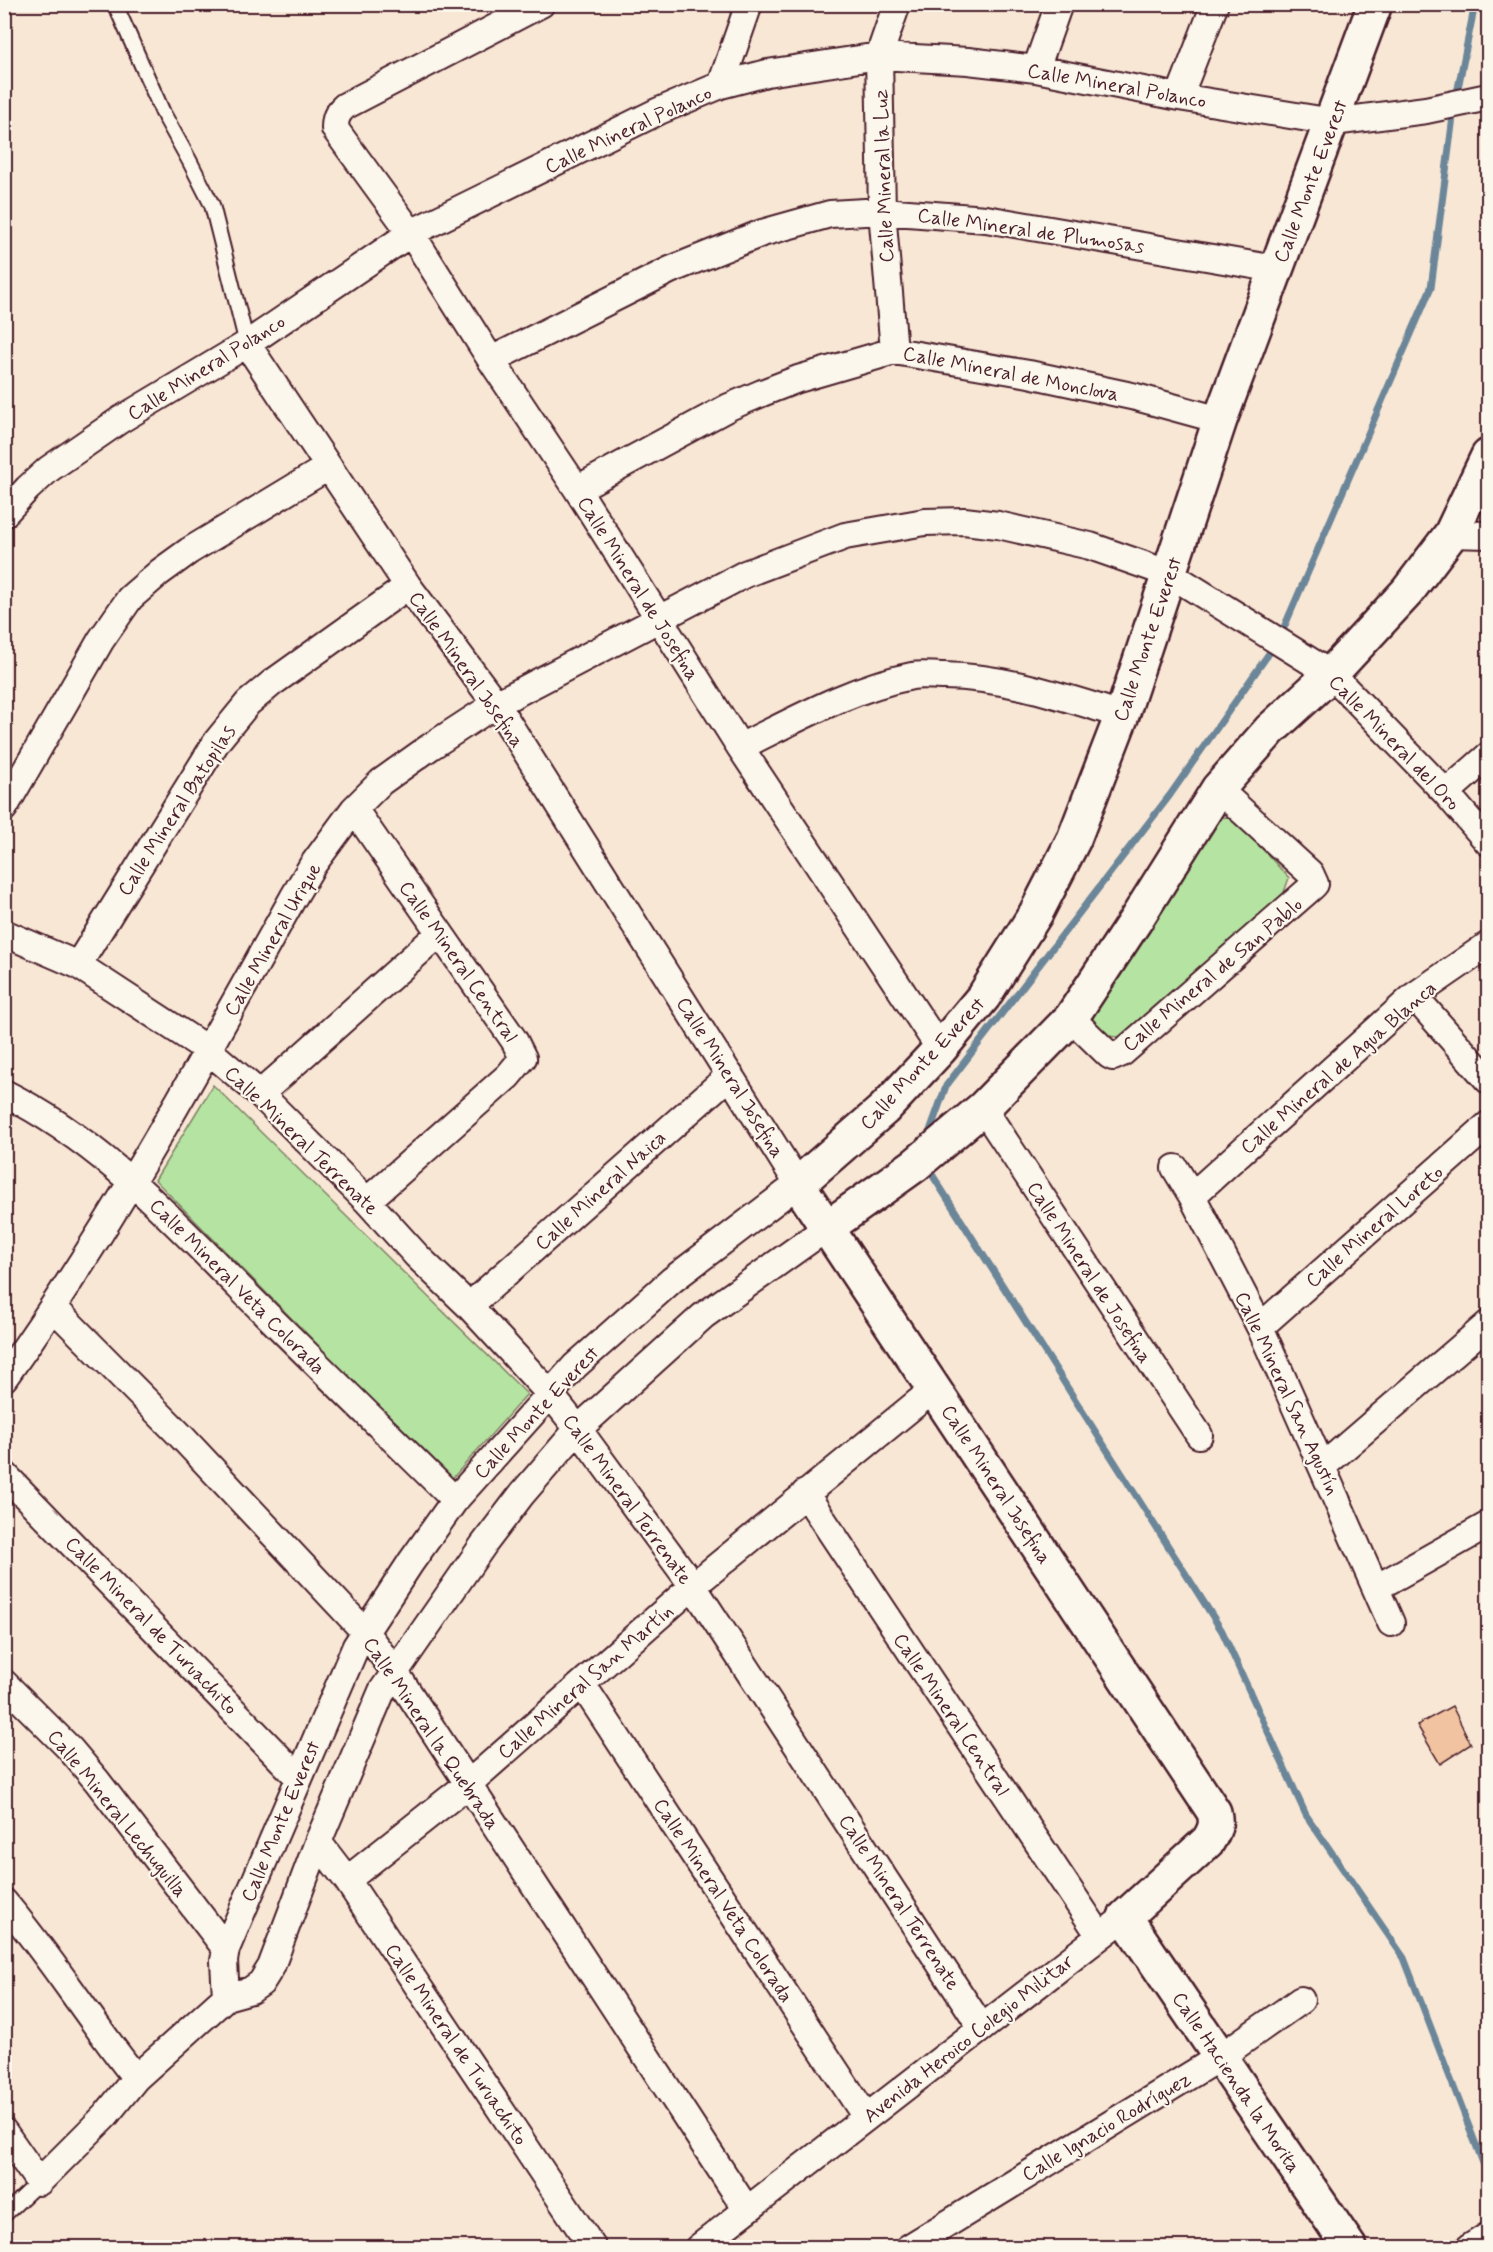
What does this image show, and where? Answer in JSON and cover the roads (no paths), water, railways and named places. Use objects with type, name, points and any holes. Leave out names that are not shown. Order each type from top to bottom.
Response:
[{"type":"street","name":"Calle Mineral de Josefina","points":[[542,4],[345,106],[338,112],[335,129],[411,233],[490,360],[577,489],[740,747],[940,1049]]},
{"type":"street","points":[[721,85],[749,4]]},
{"type":"street","name":"Calle Mineral la Luz","points":[[894,351],[882,210],[879,56],[897,4]]},
{"type":"street","points":[[1036,69],[1059,4]]},
{"type":"street","points":[[1179,97],[1215,4]]},
{"type":"street","name":"Calle Monte Everest","points":[[226,1997],[224,1961],[226,1949],[298,1777],[356,1647],[411,1562],[455,1500],[575,1366],[672,1280],[798,1184],[884,1109],[940,1049],[984,996],[1036,913],[1074,839],[1122,715],[1220,420],[1375,4]]},
{"type":"street","name":"Calle Mineral Polanco","points":[[4,514],[49,469],[120,420],[247,344],[411,233],[659,111],[721,85],[767,74],[879,56],[968,61],[1036,69],[1179,97],[1332,122],[1394,116],[1488,97]]},
{"type":"street","name":"Calle Mineral de Plumosas","points":[[490,360],[670,270],[762,233],[830,214],[882,210],[986,219],[1276,269]]},
{"type":"street","name":"Calle Mineral Josefina","points":[[247,344],[408,586],[496,705],[798,1184],[1214,1812]]},
{"type":"street","name":"Calle Mineral de Monclova","points":[[577,489],[729,407],[798,379],[894,351],[1029,374],[1136,397],[1220,420]]},
{"type":"street","points":[[4,2132],[39,2182],[105,2116],[136,2078],[226,1997],[251,1990],[261,1983],[382,1691],[522,1494],[578,1429],[703,1316],[923,1158],[982,1108],[1071,1017],[1137,918],[1218,789],[1270,730],[1332,674],[1407,592],[1450,534],[1488,456]]},
{"type":"street","points":[[4,808],[101,640],[130,598],[189,551],[328,467]]},
{"type":"street","name":"Calle Mineral del Oro","points":[[658,620],[745,574],[817,546],[845,536],[925,522],[964,521],[998,525],[1090,546],[1170,574],[1332,674],[1446,793],[1488,842]]},
{"type":"street","points":[[1450,534],[1488,535]]},
{"type":"street","name":"Calle Mineral Batopilas","points":[[78,965],[217,741],[248,703],[272,683],[408,586]]},
{"type":"street","name":"Calle Mineral Urique","points":[[4,1378],[54,1308],[208,1050],[312,866],[354,808],[381,782],[430,747],[496,705],[658,620]]},
{"type":"street","points":[[740,747],[835,701],[867,688],[914,676],[958,676],[1026,686],[1122,715]]},
{"type":"street","points":[[1446,793],[1488,756]]},
{"type":"street","name":"Calle Mineral de San Pablo","points":[[1071,1017],[1113,1057],[1122,1053],[1315,884],[1305,868],[1218,789]]},
{"type":"street","name":"Calle Mineral Central","points":[[354,808],[514,1040],[523,1058],[507,1077],[367,1201]]},
{"type":"street","name":"Calle Mineral Terrenate","points":[[4,933],[78,965],[208,1050],[260,1094],[367,1201],[550,1394],[693,1586],[982,2028]]},
{"type":"street","points":[[260,1094],[440,933]]},
{"type":"street","name":"Calle Mineral de Agua Blanca","points":[[1192,1196],[1414,996],[1488,945]]},
{"type":"street","points":[[1414,996],[1488,1080]]},
{"type":"street","name":"Calle Mineral Naica","points":[[469,1306],[730,1075]]},
{"type":"street","name":"Calle Mineral Veta Colorada","points":[[4,1093],[65,1128],[132,1180],[455,1500]]},
{"type":"street","name":"Calle Mineral de Josefina","points":[[982,1108],[1199,1436]]},
{"type":"street","name":"Calle Mineral Loreto","points":[[1260,1326],[1488,1125]]},
{"type":"street","name":"Calle Mineral San Agustín","points":[[1175,1168],[1260,1326],[1391,1623]]},
{"type":"street","name":"Calle Mineral la Quebrada","points":[[54,1308],[180,1435],[365,1632],[395,1672],[747,2210]]},
{"type":"street","points":[[1322,1467],[1488,1324]]},
{"type":"street","name":"Calle Mineral San Martín","points":[[347,1880],[467,1785],[693,1586],[934,1389]]},
{"type":"street","name":"Calle Mineral de Turuachito","points":[[4,1474],[298,1777]]},
{"type":"street","name":"Calle Mineral Central","points":[[805,1493],[1112,1926]]},
{"type":"street","points":[[1376,1588],[1488,1525]]},
{"type":"street","name":"Calle Mineral Lechuguilla","points":[[4,1683],[63,1741],[97,1781],[226,1949]]},
{"type":"street","name":"Calle Mineral Veta Colorada","points":[[582,1684],[866,2117]]},
{"type":"street","name":"Avenida Heroico Colegio Militar","points":[[698,2247],[1112,1926],[1208,1841],[1215,1831],[1214,1812]]},
{"type":"street","name":"Calle Mineral de Turuachito","points":[[318,1842],[347,1880],[593,2247]]},
{"type":"street","points":[[4,1902],[33,1936],[109,2044],[136,2078]]},
{"type":"street","name":"Calle Hacienda la Morita","points":[[1112,1926],[1220,2057],[1350,2247]]},
{"type":"street","name":"Calle Ignacio Rodríguez","points":[[908,2247],[1220,2057],[1301,2000]]},
{"type":"street","points":[[1469,2247],[1488,2236]]},
{"type":"lane","points":[[116,4],[163,113],[212,205],[247,344]]},
{"type":"lane","points":[[4,2215],[39,2182]]},
{"type":"waterway","points":[[1456,98],[1475,4]]},
{"type":"waterway","points":[[927,1139],[946,1086],[1170,795],[1279,639],[1431,288],[1454,109]]},
{"type":"waterway","points":[[926,1165],[1222,1631],[1306,1815],[1404,1958],[1488,2176]]}]
